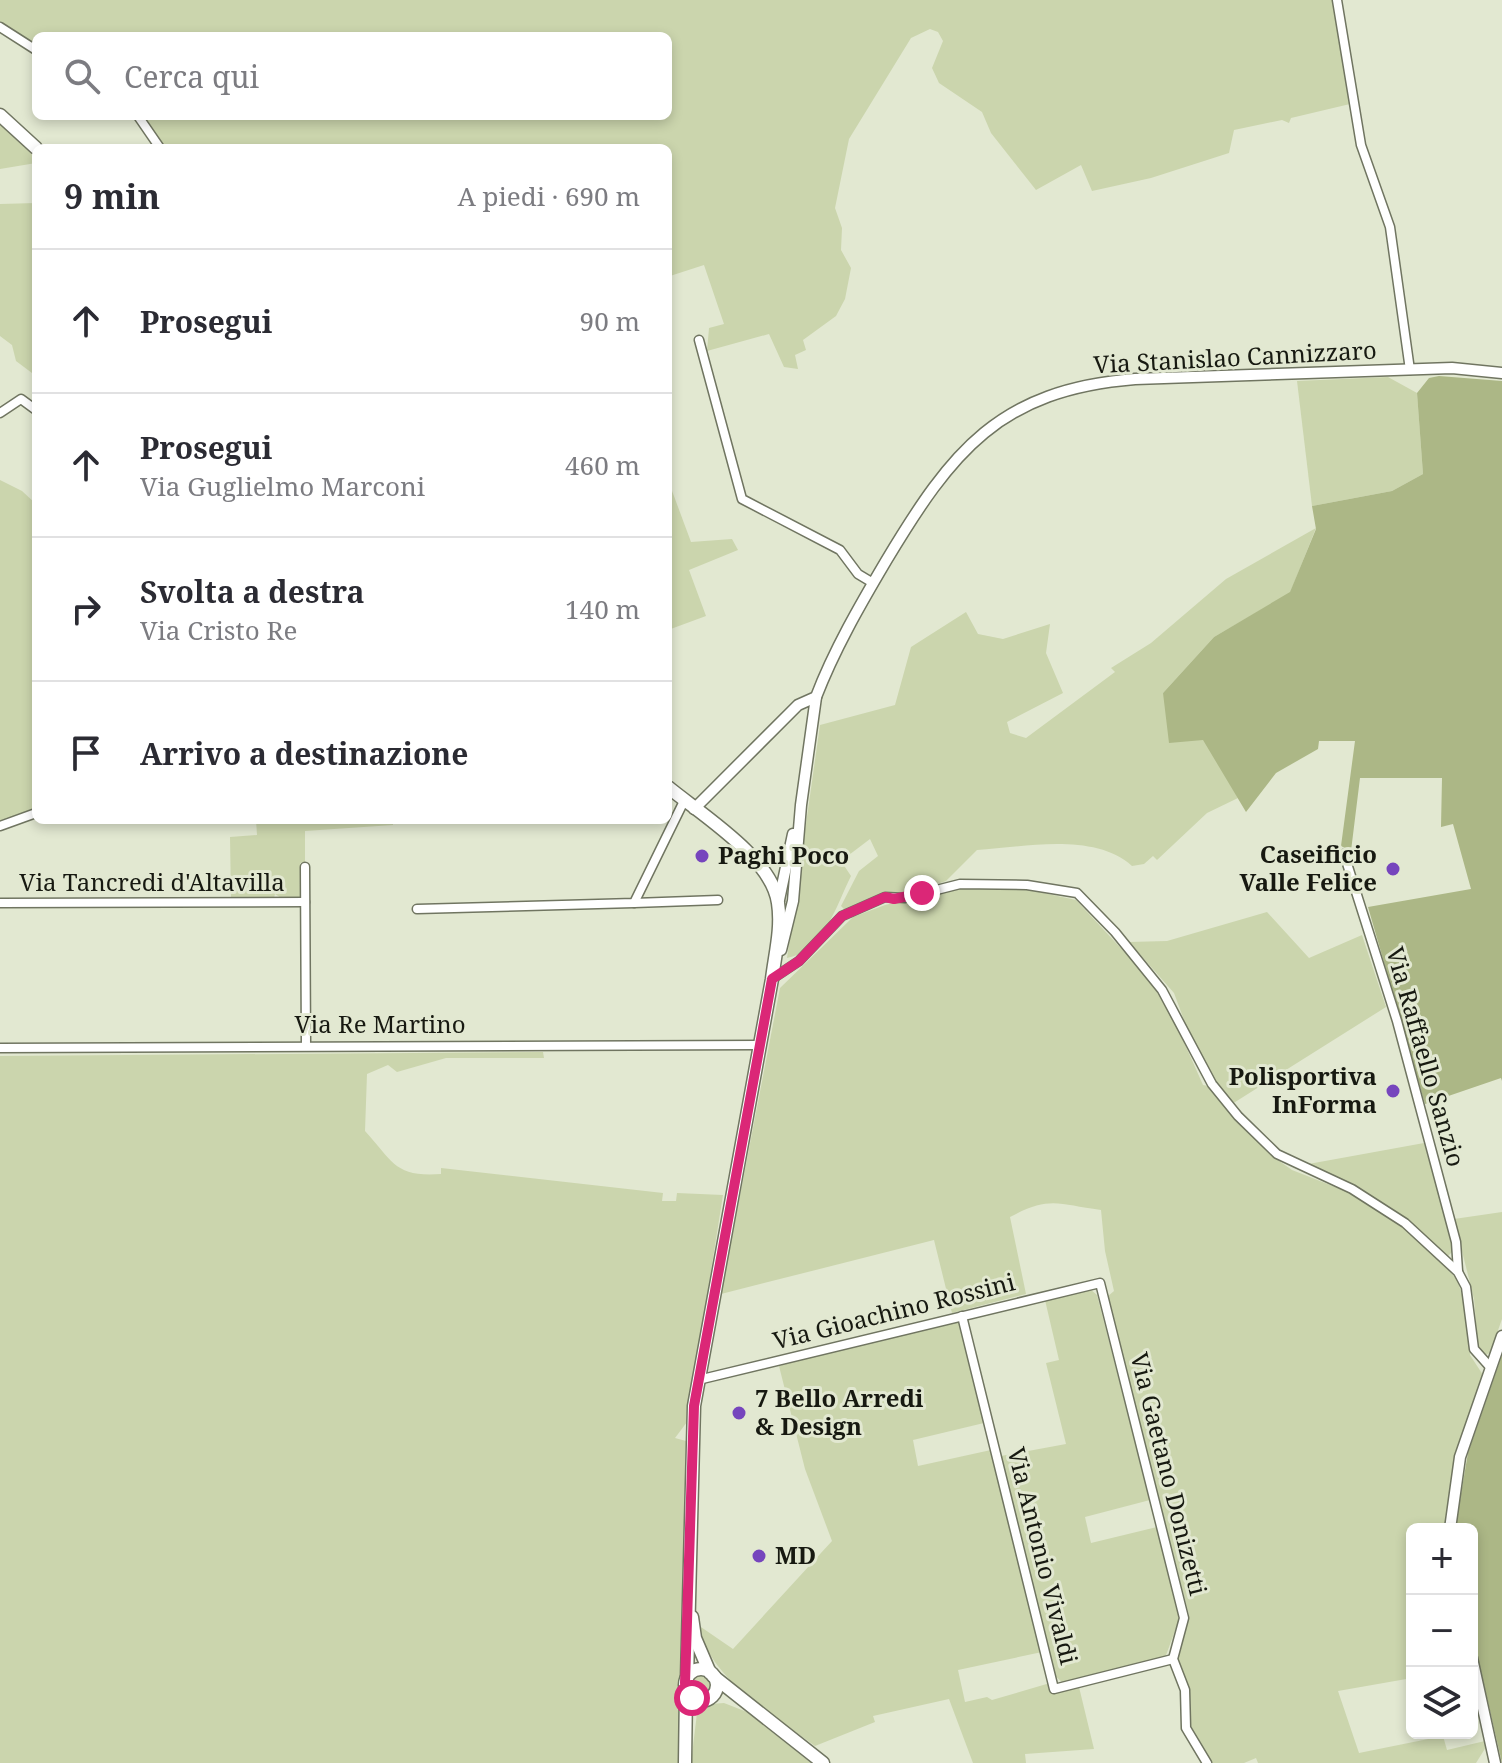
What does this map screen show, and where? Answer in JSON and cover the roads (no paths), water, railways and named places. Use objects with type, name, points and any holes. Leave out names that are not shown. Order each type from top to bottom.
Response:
[{"type":"main road","points":[[0,115],[32,144]]},
{"type":"main road","points":[[672,790],[760,864],[768,875],[778,903],[772,979],[694,1406],[685,1762]]},
{"type":"main road","points":[[685,1762],[692,1716],[716,1688],[695,1638],[689,1578]]},
{"type":"main road","points":[[686,1684],[698,1670],[711,1674],[823,1763]]},
{"type":"main road","points":[[686,1684],[692,1698],[726,1699],[756,1711]]},
{"type":"street","points":[[1337,0],[1361,145],[1390,227],[1410,370]]},
{"type":"street","points":[[0,27],[32,47]]},
{"type":"street","points":[[141,120],[157,144]]},
{"type":"street","points":[[699,340],[742,499],[840,550],[858,574],[873,583]]},
{"type":"street","name":"Via Stanislao Cannizzaro","points":[[801,805],[816,697],[828,665],[928,491],[946,468],[995,424],[1043,398],[1086,384],[1135,379],[1452,368],[1502,373]]},
{"type":"street","points":[[0,413],[21,399],[32,407]]},
{"type":"street","points":[[634,903],[689,805],[798,705],[816,697]]},
{"type":"street","points":[[778,903],[801,805]]},
{"type":"street","points":[[772,979],[793,901],[801,805]]},
{"type":"street","points":[[0,826],[32,814]]},
{"type":"street","name":"Via Raffaello Sanzio","points":[[1344,854],[1401,1036],[1456,1242],[1458,1272],[1466,1287],[1474,1349],[1491,1368]]},
{"type":"street","points":[[305,867],[306,1045]]},
{"type":"street","points":[[772,979],[799,961],[842,916],[885,897],[905,898],[960,884],[1027,885],[1077,893],[1115,932],[1162,990],[1212,1084],[1238,1116],[1277,1154],[1352,1189],[1405,1223],[1458,1272]]},
{"type":"street","points":[[417,909],[718,900]]},
{"type":"street","name":"Via Tancredi d'Altavilla","points":[[0,903],[305,902]]},
{"type":"street","name":"Via Re Martino","points":[[0,1048],[759,1045]]},
{"type":"street","name":"Via Gioachino Rossini","points":[[698,1380],[1100,1283]]},
{"type":"street","name":"Via Gaetano Donizetti","points":[[1100,1283],[1184,1618],[1173,1659]]},
{"type":"street","name":"Via Antonio Vivaldi","points":[[962,1316],[1054,1689],[1173,1659]]},
{"type":"street","points":[[1451,1523],[1460,1457],[1502,1336]]},
{"type":"street","points":[[1173,1659],[1185,1690],[1186,1728],[1207,1763]]},
{"type":"street","points":[[1474,1667],[1495,1763]]},
{"type":"place","name":"Paghi Poco","points":[[702,856]]},
{"type":"place","name":"Caseificio Valle Felice","points":[[1393,869]]},
{"type":"place","name":"Polisportiva InForma","points":[[1393,1091]]},
{"type":"place","name":"7 Bello Arredi & Design","points":[[739,1413]]},
{"type":"place","name":"MD","points":[[759,1556]]}]
